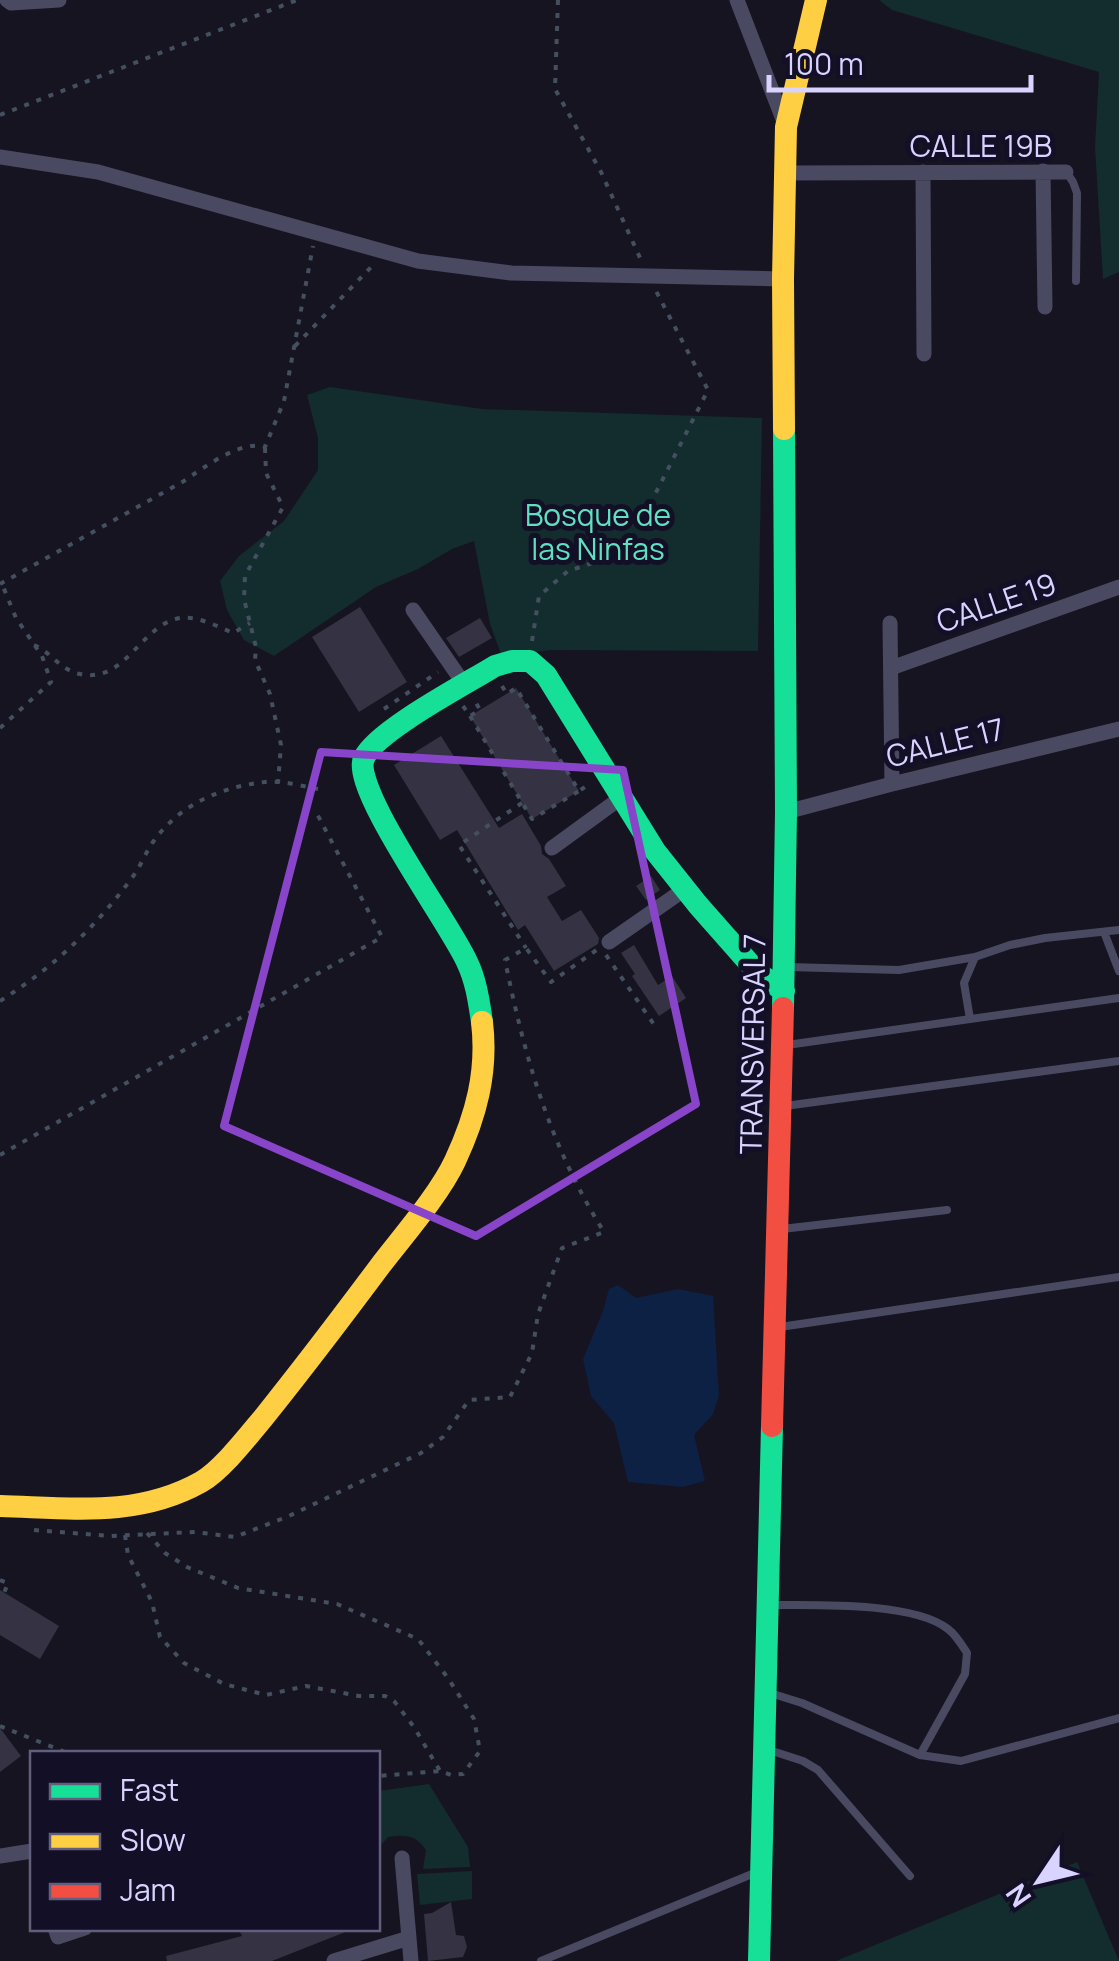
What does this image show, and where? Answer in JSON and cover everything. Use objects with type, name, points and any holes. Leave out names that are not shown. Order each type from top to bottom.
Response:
[{"type":"street","points":[[9,1],[60,0]]},
{"type":"street","points":[[737,0],[786,127]]},
{"type":"street","name":"TRANSVERSAL 7","points":[[759,1961],[784,991],[786,127],[816,0]]},
{"type":"street","points":[[0,157],[98,172],[418,261],[511,273],[783,280]]},
{"type":"street","points":[[1043,171],[1045,307]]},
{"type":"street","points":[[923,172],[924,354]]},
{"type":"street","name":"CALLE 19B","points":[[785,173],[1066,172]]},
{"type":"street","name":"CALLE 19","points":[[891,668],[1119,587]]},
{"type":"street","points":[[413,610],[465,693]]},
{"type":"street","points":[[890,623],[892,784]]},
{"type":"street","points":[[0,1506],[105,1510],[166,1499],[205,1480],[244,1442],[304,1368],[453,1164],[474,1116],[483,1078],[479,1000],[468,963],[364,785],[364,757],[384,734],[465,693],[495,666],[530,661],[558,692],[655,851],[758,974],[784,991]]},
{"type":"street","name":"CALLE 17","points":[[786,812],[1119,729]]},
{"type":"street","points":[[552,848],[622,797]]},
{"type":"street","points":[[609,942],[686,889]]},
{"type":"street","points":[[0,1856],[30,1851]]},
{"type":"street","points":[[402,1858],[411,1961]]},
{"type":"street","points":[[334,1961],[410,1938]]},
{"type":"lane","name":"CALLE 19B","points":[[1066,172],[1077,193],[1076,280]]},
{"type":"lane","points":[[784,967],[899,970],[975,957],[1045,938],[1119,930]]},
{"type":"lane","points":[[1104,932],[1119,971]]},
{"type":"lane","points":[[970,1019],[964,983],[975,957]]},
{"type":"lane","points":[[782,1046],[1119,998]]},
{"type":"lane","points":[[780,1107],[1119,1061]]},
{"type":"lane","points":[[778,1229],[947,1210]]},
{"type":"lane","points":[[775,1328],[1119,1277]]},
{"type":"lane","points":[[768,1605],[847,1605],[926,1617],[950,1630],[968,1653],[965,1674],[920,1754]]},
{"type":"lane","points":[[766,1691],[920,1754],[960,1761],[1119,1718]]},
{"type":"lane","points":[[764,1749],[818,1770],[910,1876]]},
{"type":"lane","points":[[541,1961],[761,1870]]},
{"type":"path","points":[[0,115],[297,0]]},
{"type":"path","points":[[530,661],[539,596],[568,570],[608,558],[638,530],[708,390],[648,276],[601,172],[555,89],[558,0]]},
{"type":"path","points":[[278,783],[281,745],[270,694],[255,660],[256,647],[244,599],[245,576],[283,507],[266,473],[266,447],[284,401],[315,232]]},
{"type":"path","points":[[295,346],[386,252]]},
{"type":"path","points":[[0,728],[51,682],[42,656],[16,618],[1,584],[208,465],[256,444],[266,447]]},
{"type":"path","points":[[34,645],[45,650],[53,661],[79,674],[98,674],[127,660],[161,625],[182,618],[204,621],[233,633],[250,622]]},
{"type":"path","points":[[380,712],[450,664]]},
{"type":"path","points":[[497,677],[507,694],[516,688],[579,791]]},
{"type":"path","points":[[465,693],[470,716],[532,820],[600,778]]},
{"type":"path","points":[[465,693],[480,710],[470,716]]},
{"type":"path","points":[[0,1001],[34,980],[80,940],[135,874],[153,841],[179,813],[208,795],[267,782],[318,789]]},
{"type":"path","points":[[522,803],[459,845],[551,982],[601,948],[654,1026]]},
{"type":"path","points":[[0,1155],[382,937],[315,810]]},
{"type":"path","points":[[34,1530],[110,1536],[196,1532],[235,1537],[289,1516],[421,1453],[443,1438],[469,1400],[510,1397],[532,1353],[538,1314],[562,1248],[604,1232],[581,1196],[527,1062],[504,960],[526,948]]},
{"type":"path","points":[[147,1533],[165,1554],[238,1588],[337,1604],[418,1640],[474,1719],[480,1751],[462,1774],[440,1771],[380,1776]]},
{"type":"path","points":[[125,1534],[128,1554],[152,1602],[160,1638],[184,1663],[224,1684],[266,1695],[306,1686],[359,1696],[385,1696],[394,1701],[414,1727],[440,1771]]},
{"type":"path","points":[[0,1580],[8,1583],[4,1593]]},
{"type":"path","points":[[0,1726],[62,1751]]},
{"type":"highlighted area","points":[[321,752],[623,770],[696,1104],[476,1236],[224,1126]]},
{"type":"green space","points":[[879,0],[1119,0],[1119,272],[1103,279],[1095,147],[1099,72],[892,10]]},
{"type":"green space","name":"Bosque de las Ninfas","points":[[330,387],[482,409],[762,418],[758,651],[550,650],[502,657],[490,624],[474,541],[376,587],[274,656],[244,640],[227,610],[220,581],[239,556],[284,521],[318,470],[318,438],[307,395]]},
{"type":"green space","points":[[429,1784],[468,1847],[470,1867],[423,1869],[426,1850],[410,1837],[388,1837],[380,1844],[380,1791]]},
{"type":"green space","points":[[1077,1862],[1119,1961],[836,1961]]},
{"type":"green space","points":[[472,1871],[472,1899],[420,1905],[417,1874]]},
{"type":"water","points":[[618,1285],[636,1298],[678,1289],[713,1296],[719,1395],[713,1414],[694,1435],[705,1481],[683,1487],[628,1482],[614,1423],[591,1396],[583,1359],[609,1289]]},
{"type":"building","points":[[360,607],[407,682],[359,712],[312,637]]},
{"type":"building","points":[[480,618],[492,638],[459,657],[446,638]]},
{"type":"building","points":[[516,688],[579,791],[532,819],[470,716]]},
{"type":"building","points":[[441,736],[499,828],[522,814],[542,854],[566,886],[547,897],[562,921],[581,910],[599,938],[598,944],[554,971],[525,925],[518,930],[457,830],[440,840],[394,765]]},
{"type":"building","points":[[651,876],[660,890],[646,900],[636,886]]},
{"type":"building","points":[[634,945],[658,985],[672,976],[686,998],[659,1016],[621,953]]},
{"type":"building","points":[[0,1590],[59,1626],[40,1659],[0,1635]]},
{"type":"building","points":[[0,1728],[21,1756],[0,1772]]},
{"type":"building","points":[[451,1902],[456,1935],[464,1936],[467,1947],[463,1957],[428,1961],[424,1914]]},
{"type":"building","points":[[240,1931],[348,1931],[272,1961],[167,1961],[166,1956],[242,1936]]},
{"type":"traffic: fast","points":[[783,1008],[784,429]]},
{"type":"traffic: fast","points":[[482,1022],[470,969],[386,826],[364,774],[364,758],[385,735],[423,709],[495,666],[512,661],[530,661],[546,675],[655,851],[758,973],[784,991]]},
{"type":"traffic: fast","points":[[759,1961],[772,1426]]},
{"type":"traffic: slow","points":[[784,429],[786,127],[816,0]]},
{"type":"traffic: slow","points":[[0,1506],[128,1506],[201,1482],[226,1461],[308,1361],[448,1174],[479,1093],[482,1022]]},
{"type":"traffic: jam","points":[[772,1426],[783,1008]]}]
